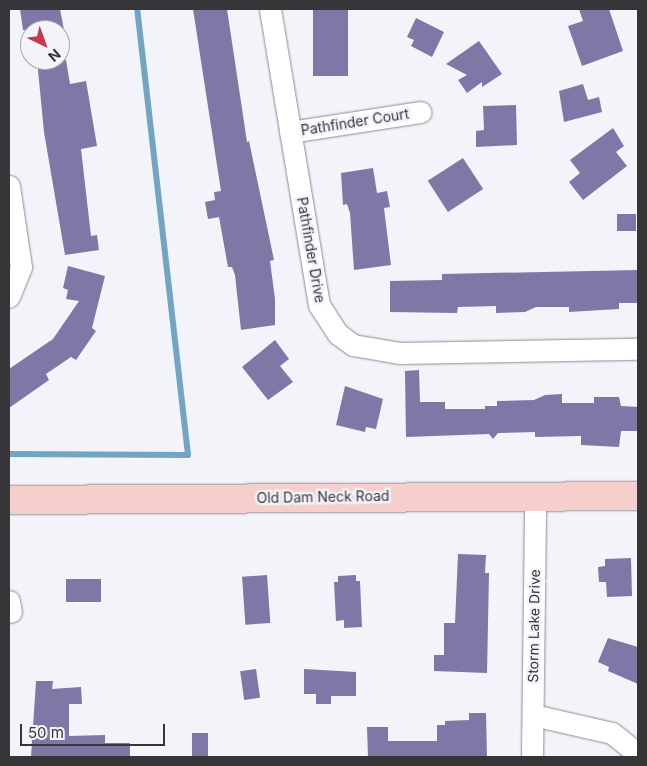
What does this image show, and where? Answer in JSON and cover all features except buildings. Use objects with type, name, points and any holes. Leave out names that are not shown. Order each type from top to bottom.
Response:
[{"type":"street","name":"Pathfinder Drive","points":[[270,9],[320,305],[327,321],[353,344],[400,353],[638,349]]},
{"type":"street","name":"Pathfinder Court","points":[[290,132],[420,112]]},
{"type":"street","points":[[9,186],[20,267],[9,297]]},
{"type":"street","name":"Storm Lake Drive","points":[[532,757],[535,496]]},
{"type":"street","name":"Old Dam Neck Road","points":[[9,500],[638,496]]},
{"type":"street","points":[[533,715],[612,733],[638,754]]},
{"type":"waterway","points":[[9,454],[188,455],[137,9]]}]
